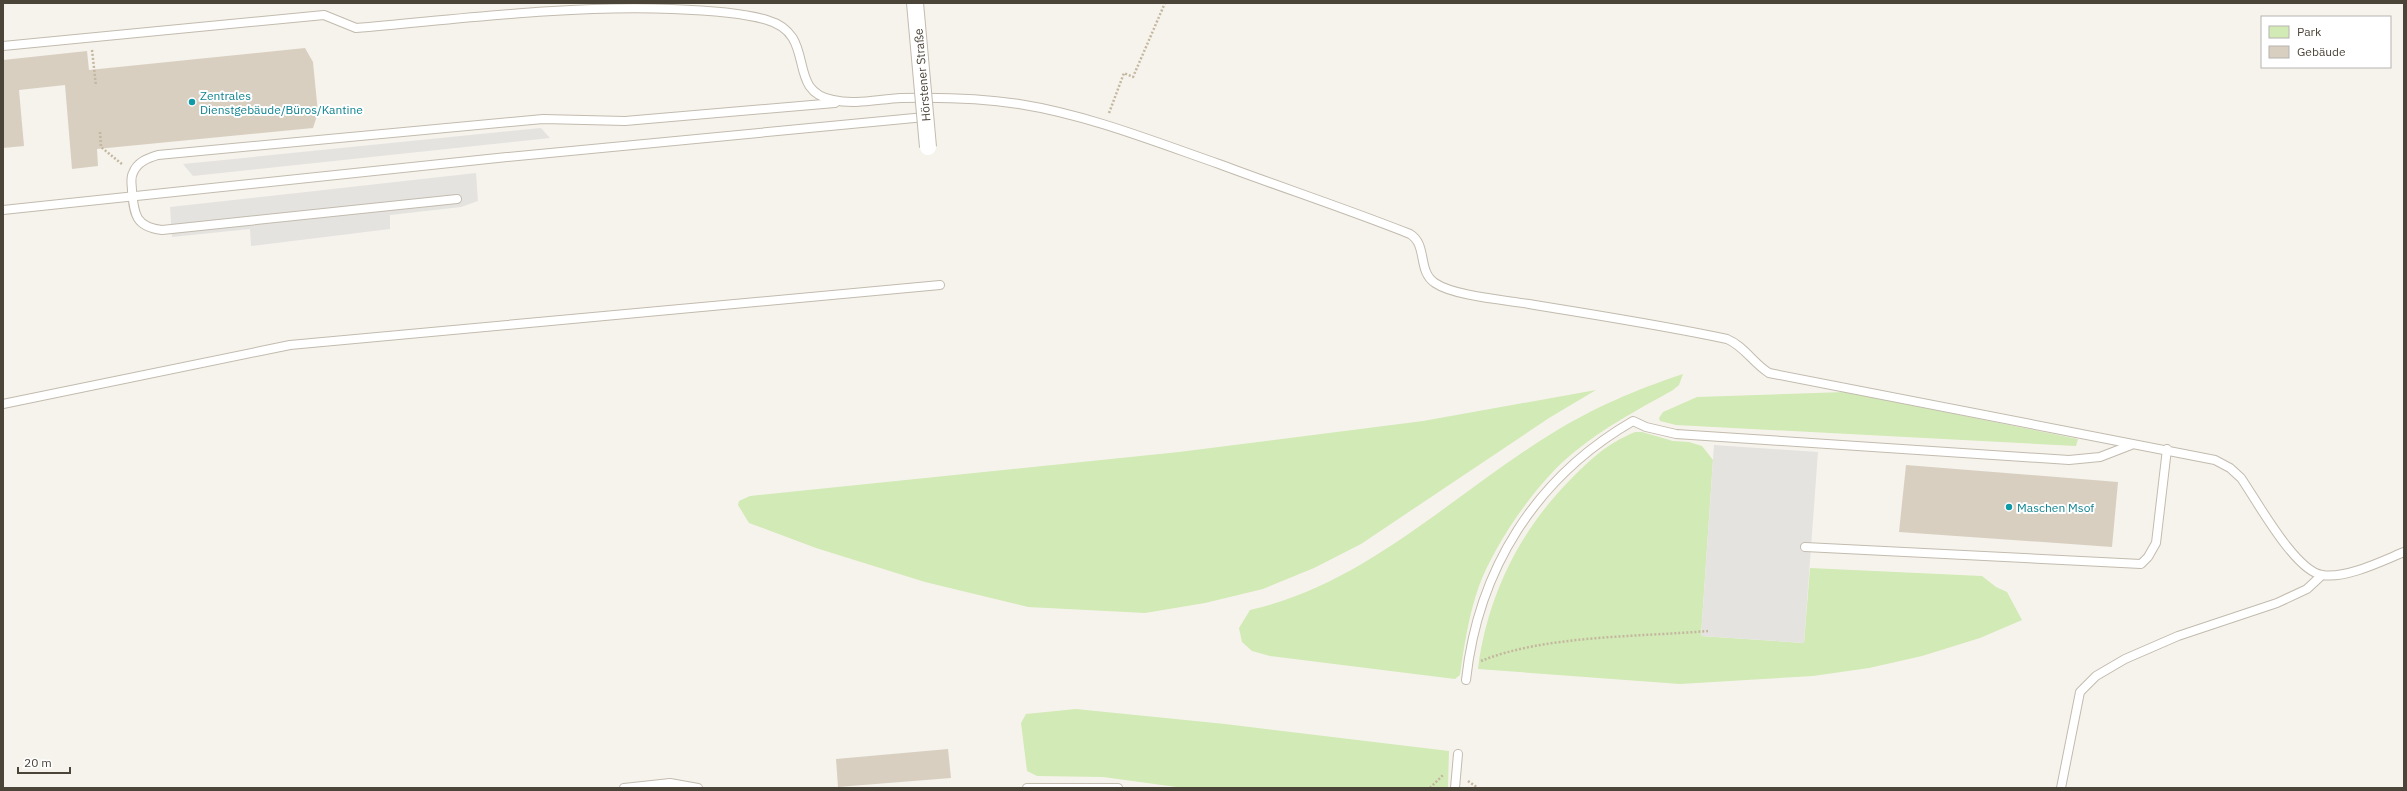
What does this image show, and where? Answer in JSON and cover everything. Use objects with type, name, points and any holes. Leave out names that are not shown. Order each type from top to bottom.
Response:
[{"type":"street","name":"Hörstener Straße","points":[[915,3],[928,147]]},
{"type":"lane","points":[[3,46],[324,15],[356,28],[574,10],[647,8],[696,10],[765,19],[783,26],[795,38],[804,74],[809,86],[817,94],[830,100],[844,102]]},
{"type":"lane","points":[[457,199],[162,230],[151,229],[143,225],[136,217],[133,197],[133,173],[146,159],[158,155],[542,119],[625,121],[898,98],[980,100],[1047,109],[1104,124],[1410,234],[1418,240],[1427,275],[1444,288],[1501,300],[1659,325],[1727,339],[1735,342],[1758,366],[1769,373],[2132,445],[2166,449],[2215,460],[2230,468],[2241,478],[2292,554],[2306,568],[2322,575],[2351,572],[2404,552]]},
{"type":"lane","points":[[3,210],[507,157],[925,117]]},
{"type":"lane","points":[[3,404],[290,345],[589,319],[940,285]]},
{"type":"lane","points":[[1466,680],[1470,646],[1488,586],[1500,558],[1520,526],[1553,484],[1574,463],[1617,430],[1633,421],[1646,427],[1676,434],[2069,460],[2100,457],[2132,445]]},
{"type":"lane","points":[[1805,547],[2141,564],[2148,558],[2156,543],[2166,449]]},
{"type":"lane","points":[[2060,788],[2080,692],[2096,676],[2125,659],[2178,636],[2278,603],[2307,589],[2322,575]]},
{"type":"lane","points":[[1455,788],[1458,754]]},
{"type":"lane","points":[[624,788],[670,783],[698,788]]},
{"type":"lane","points":[[1027,788],[1118,788]]},
{"type":"path","points":[[1104,124],[1124,73],[1133,77],[1165,3]]},
{"type":"path","points":[[91,38],[96,86]]},
{"type":"path","points":[[100,132],[101,147],[133,173]]},
{"type":"path","points":[[1468,666],[1517,649],[1575,642],[1708,630]]},
{"type":"green space","points":[[1683,374],[1679,385],[1673,390],[1609,427],[1573,453],[1545,480],[1518,514],[1495,551],[1479,586],[1465,641],[1460,675],[1455,679],[1270,656],[1252,651],[1242,642],[1239,628],[1250,610],[1292,597],[1332,580],[1370,559],[1407,535],[1515,458],[1567,424],[1583,415],[1648,386]]},
{"type":"green space","points":[[1596,390],[1549,418],[1361,544],[1314,568],[1263,589],[1205,603],[1145,613],[1028,607],[925,582],[816,548],[749,523],[738,505],[739,501],[750,496],[1179,452],[1423,421]]},
{"type":"green space","points":[[1845,392],[2078,439],[2076,446],[1676,425],[1660,421],[1659,418],[1663,412],[1697,397]]},
{"type":"green space","points":[[1635,432],[1642,432],[1673,441],[1689,442],[1702,446],[1713,460],[1701,636],[1804,643],[1810,568],[1982,576],[1996,587],[2007,592],[2022,620],[1980,638],[1922,656],[1869,668],[1813,676],[1680,684],[1478,669],[1482,642],[1498,591],[1508,567],[1535,522],[1569,481],[1592,459],[1607,447]]},
{"type":"green space","points":[[1076,709],[1225,724],[1449,751],[1448,788],[1184,788],[1103,777],[1037,776],[1027,771],[1021,723],[1026,714]]},
{"type":"shaded area","points":[[541,128],[550,138],[193,176],[183,164]]},
{"type":"shaded area","points":[[476,173],[478,201],[461,207],[390,215],[390,229],[251,246],[250,229],[172,237],[170,207]]},
{"type":"shaded area","points":[[1714,445],[1818,452],[1804,643],[1701,636]]},
{"type":"building","name":"Zentrales Dienstgebäude/Büros/Kantine","points":[[305,48],[313,62],[318,113],[313,128],[97,149],[98,166],[72,169],[65,85],[19,90],[24,146],[3,148],[3,60],[87,51],[89,70]]},
{"type":"building","name":"Maschen Msof","points":[[1906,465],[2118,482],[2112,547],[1899,532]]},
{"type":"building","points":[[948,749],[951,778],[838,787],[836,759]]},
{"type":"place","name":"Zentrales Dienstgebäude/Büros/Kantine","points":[[192,102]]},
{"type":"place","name":"Maschen Msof","points":[[2009,507]]}]
